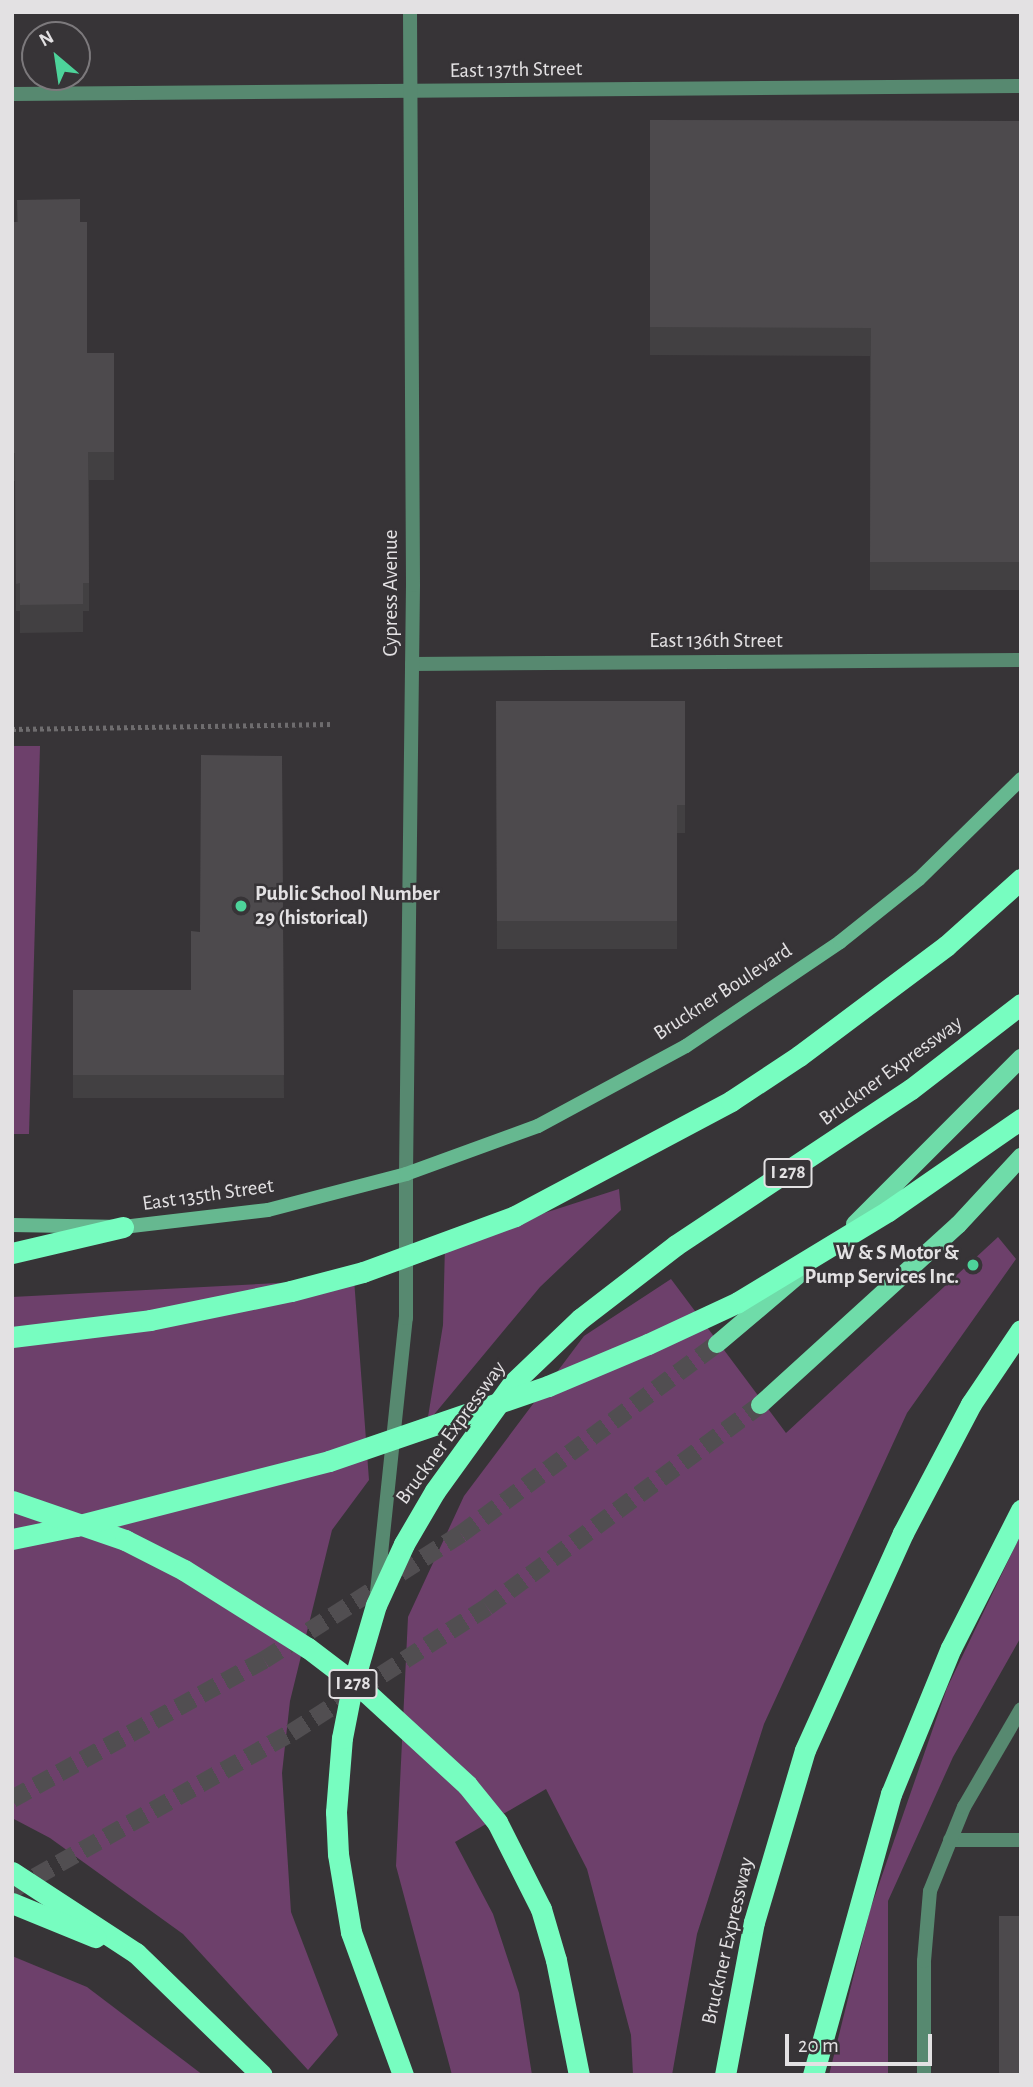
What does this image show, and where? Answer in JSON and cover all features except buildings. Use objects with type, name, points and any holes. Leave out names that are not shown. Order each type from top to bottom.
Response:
[{"type":"highway","points":[[12,1337],[150,1320],[291,1291],[363,1272],[515,1216],[731,1101],[875,1002],[1021,879]]},
{"type":"highway","name":"Bruckner Expressway","points":[[403,2075],[361,1966],[338,1854],[342,1738],[376,1605],[404,1544],[435,1491],[513,1384],[555,1341],[637,1273],[889,1105],[1021,1004]]},
{"type":"highway","points":[[12,1539],[204,1496],[329,1461],[548,1387],[738,1302],[888,1211],[1021,1119]]},
{"type":"highway","points":[[12,1253],[123,1227]]},
{"type":"highway","name":"Bruckner Expressway","points":[[725,2075],[754,1922],[805,1750],[877,1587],[971,1404],[1021,1330]]},
{"type":"highway","points":[[12,1501],[125,1540],[184,1570],[308,1648],[367,1693],[467,1785],[497,1822],[541,1909],[556,1960],[579,2075]]},
{"type":"highway","points":[[813,2075],[891,1794],[951,1648],[1021,1510]]},
{"type":"highway","points":[[12,1872],[136,1953],[262,2075]]},
{"type":"highway","points":[[12,1903],[136,1953]]},
{"type":"main road","name":"Bruckner Boulevard","points":[[406,1174],[476,1152],[550,1120],[642,1071],[762,997],[919,879],[1021,779]]},
{"type":"main road","points":[[717,1344],[884,1198],[1021,1058]]},
{"type":"main road","points":[[760,1405],[958,1225],[1021,1157]]},
{"type":"main road","name":"East 135th Street","points":[[12,1225],[123,1227],[268,1210],[406,1174]]},
{"type":"street","name":"Cypress Avenue","points":[[376,1605],[406,1318],[412,664],[410,12]]},
{"type":"street","name":"East 137th Street","points":[[12,94],[410,93],[1021,86]]},
{"type":"street","name":"East 136th Street","points":[[412,664],[1021,660]]},
{"type":"street","points":[[923,2075],[925,1928],[930,1891],[950,1840],[1021,1709]]},
{"type":"street","points":[[950,1840],[1021,1840]]},
{"type":"path","points":[[12,729],[331,724]]},
{"type":"shaded area","points":[[12,746],[40,746],[29,1134],[12,1134]]},
{"type":"shaded area","points":[[619,1189],[621,1210],[540,1287],[427,1423],[443,1325],[445,1245]]},
{"type":"shaded area","points":[[998,1237],[1016,1259],[907,1413],[764,1724],[697,1934],[672,2075],[633,2075],[631,2035],[587,1869],[546,1789],[455,1842],[493,1914],[519,1993],[532,2075],[452,2075],[396,1866],[408,1617],[464,1496],[584,1336],[671,1279],[786,1433]]},
{"type":"shaded area","points":[[354,1279],[369,1480],[332,1530],[290,1701],[282,1773],[291,1912],[338,2035],[308,2070],[183,1934],[50,1838],[12,1818],[12,1297]]},
{"type":"shaded area","points":[[1021,1534],[1021,1637],[953,1757],[888,1901],[888,2075],[829,2075],[870,1910],[947,1688]]},
{"type":"shaded area","points":[[12,1956],[87,1987],[203,2075],[12,2075]]},
{"type":"tunnel","points":[[12,1799],[264,1660],[461,1534],[717,1344]]},
{"type":"tunnel","points":[[12,1890],[291,1733],[487,1607],[760,1405]]},
{"type":"place","name":"Public School Number 29 (historical)","points":[[241,906]]},
{"type":"place","name":"W & S Motor & Pump Services Inc.","points":[[973,1265]]}]
